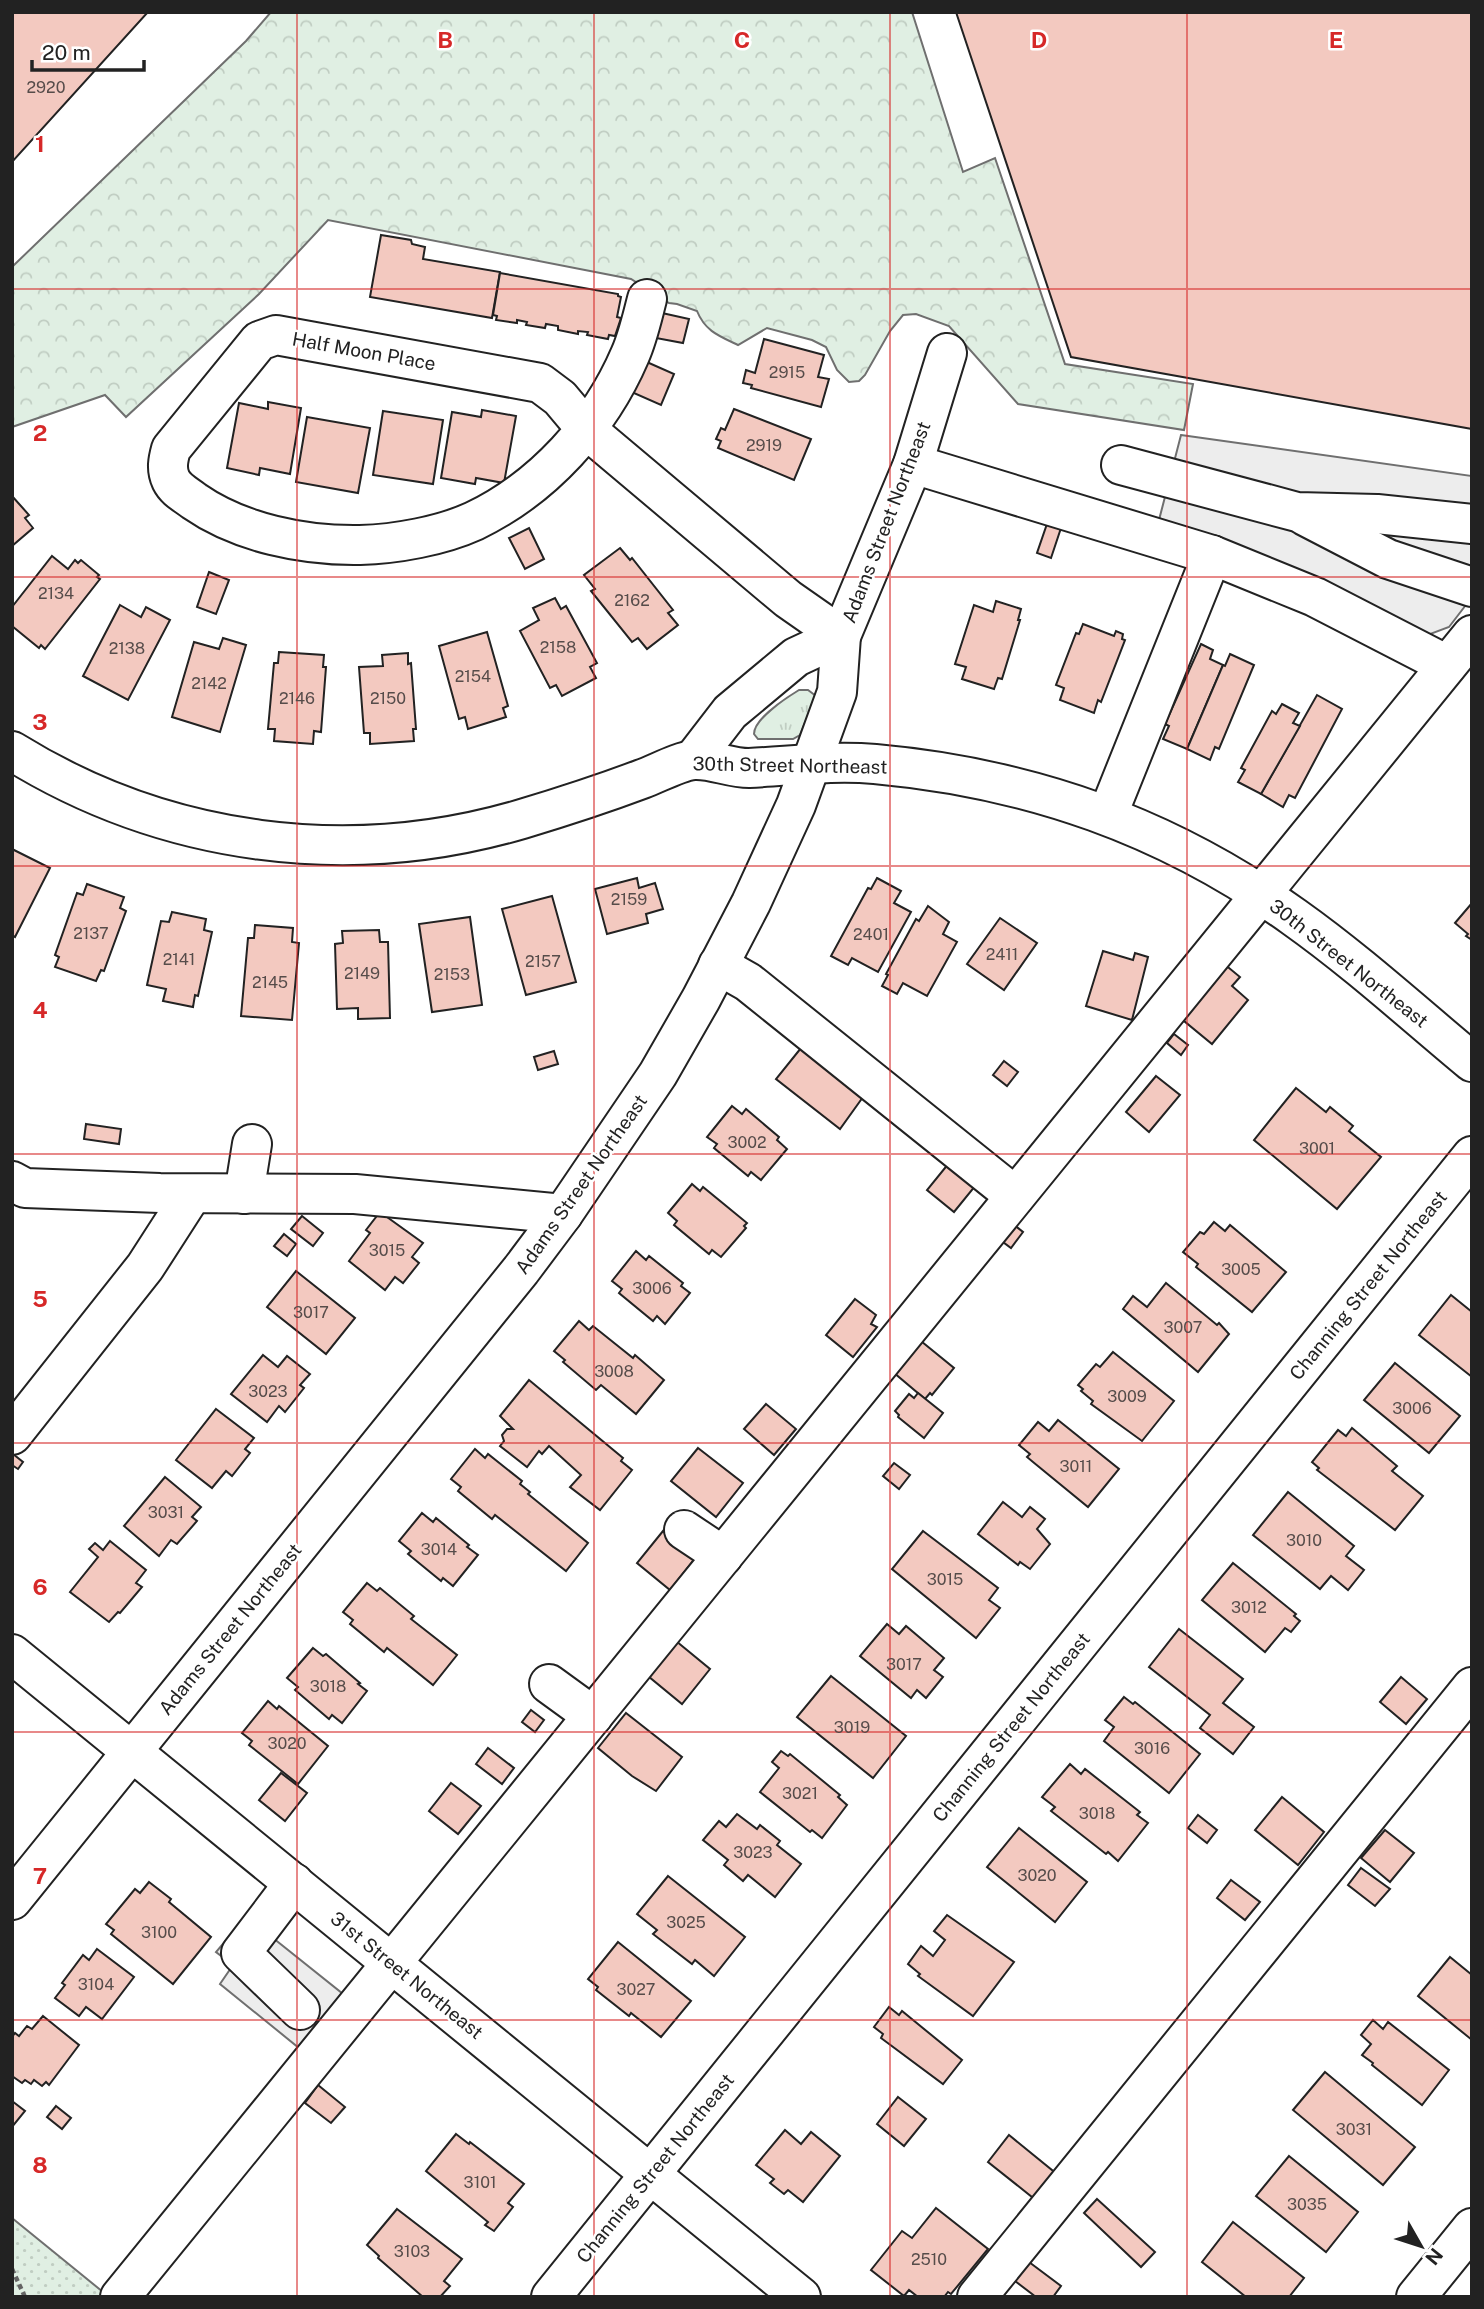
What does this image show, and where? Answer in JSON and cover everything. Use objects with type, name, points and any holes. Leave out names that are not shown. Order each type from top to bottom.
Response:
[{"type":"street","name":"Half Moon Place","points":[[647,299],[631,355],[586,429],[558,461],[523,492],[472,522],[414,540],[360,545],[306,542],[252,529],[206,509],[175,488],[169,476],[167,464],[171,449],[260,341],[276,335],[540,383],[560,398],[586,429],[788,599],[841,636]]},
{"type":"street","name":"Adams Street Northeast","points":[[12,1900],[521,1270],[563,1214],[658,1074],[757,891],[813,764],[837,692],[841,636],[913,464],[947,353]]},
{"type":"street","points":[[913,464],[1212,555],[1315,597],[1447,665]]},
{"type":"street","points":[[1121,465],[1297,512],[1388,559],[1472,587]]},
{"type":"street","points":[[1297,512],[1377,514],[1472,524]]},
{"type":"street","points":[[1108,814],[1212,555]]},
{"type":"street","points":[[120,2297],[1472,635]]},
{"type":"street","points":[[693,760],[730,712],[796,657],[841,636]]},
{"type":"street","name":"30th Street Northeast","points":[[12,751],[49,773],[105,800],[180,825],[285,844],[352,846],[425,841],[489,828],[593,797],[693,760],[742,768],[876,764],[941,772],[1032,792],[1108,814],[1181,848],[1260,894],[1312,930],[1472,1062]]},
{"type":"street","points":[[718,965],[748,982],[1016,1196]]},
{"type":"street","points":[[244,1194],[253,1144]]},
{"type":"street","name":"Channing Street Northeast","points":[[551,2297],[1472,1156]]},
{"type":"street","points":[[12,1181],[25,1188],[192,1194],[355,1194],[563,1214]]},
{"type":"street","points":[[12,1435],[145,1267],[192,1194]]},
{"type":"street","points":[[684,1530],[723,1556]]},
{"type":"street","name":"31st Street Northeast","points":[[12,1654],[801,2297]]},
{"type":"street","points":[[549,1684],[593,1716]]},
{"type":"street","points":[[977,2297],[1472,1687]]},
{"type":"street","points":[[294,1883],[241,1953],[300,2010]]},
{"type":"street","points":[[1416,2297],[1472,2228]]},
{"type":"path","points":[[12,2269],[25,2297]]},
{"type":"green space","points":[[271,12],[912,12],[963,172],[995,158],[1065,364],[1193,384],[1184,430],[1018,404],[949,326],[916,314],[903,315],[890,331],[865,375],[859,381],[849,382],[837,370],[826,347],[812,340],[767,328],[738,345],[708,328],[697,311],[669,303],[631,279],[328,220],[259,294],[126,417],[105,395],[12,427],[12,267],[246,41]]},
{"type":"green space","points":[[799,690],[808,690],[816,696],[800,735],[793,739],[758,739],[754,734],[759,722]]},
{"type":"green space","points":[[12,2218],[103,2292],[100,2297],[12,2297]]},
{"type":"shaded area","points":[[1181,435],[1472,476],[1472,597],[1449,627],[1425,636],[1159,520]]},
{"type":"shaded area","points":[[263,1930],[343,1994],[299,2048],[220,1984],[233,1965],[216,1952],[233,1932]]},
{"type":"building","points":[[12,12],[148,12],[12,162]]},
{"type":"building","points":[[956,12],[1472,12],[1472,429],[1071,357]]},
{"type":"building","points":[[381,235],[411,240],[412,244],[425,247],[423,259],[500,272],[492,318],[370,297]]},
{"type":"building","points":[[500,273],[618,294],[621,297],[617,317],[621,318],[615,336],[609,335],[608,339],[587,335],[588,332],[578,331],[578,334],[558,330],[558,326],[546,324],[545,328],[526,325],[527,322],[517,320],[517,323],[496,320],[497,316],[493,315]]},
{"type":"building","points":[[662,313],[689,319],[683,343],[656,338]]},
{"type":"building","points":[[764,339],[824,355],[818,377],[829,379],[821,407],[751,388],[752,385],[743,383],[746,370],[755,373]]},
{"type":"building","points":[[640,359],[674,374],[661,405],[627,390]]},
{"type":"building","points":[[268,402],[301,408],[290,474],[260,468],[259,475],[227,468],[239,403],[268,409]]},
{"type":"building","points":[[734,409],[811,439],[794,480],[718,448],[721,441],[716,439],[721,428],[725,430]]},
{"type":"building","points":[[482,410],[516,416],[504,483],[476,478],[475,484],[441,478],[452,412],[481,417]]},
{"type":"building","points":[[383,411],[443,420],[433,484],[373,475]]},
{"type":"building","points":[[307,417],[370,428],[358,493],[296,482]]},
{"type":"building","points":[[12,496],[29,515],[25,518],[33,528],[12,546]]},
{"type":"building","points":[[1048,521],[1062,525],[1051,558],[1037,553]]},
{"type":"building","points":[[529,528],[544,559],[525,569],[509,538]]},
{"type":"building","points":[[620,548],[630,560],[632,558],[673,610],[668,613],[678,625],[647,649],[638,638],[632,642],[591,591],[595,589],[584,575]]},
{"type":"building","points":[[52,556],[68,569],[75,560],[78,563],[81,560],[99,575],[97,577],[100,579],[45,649],[41,645],[39,648],[12,626],[12,607]]},
{"type":"building","points":[[209,572],[229,580],[216,614],[197,607]]},
{"type":"building","points":[[555,598],[561,609],[566,606],[597,663],[590,667],[596,678],[562,696],[556,685],[550,688],[520,631],[539,620],[533,608]]},
{"type":"building","points":[[996,601],[1021,609],[1002,679],[998,678],[994,689],[962,679],[966,667],[955,664],[974,605],[993,612]]},
{"type":"building","points":[[120,605],[141,617],[146,607],[170,620],[128,700],[83,676]]},
{"type":"building","points":[[1083,624],[1114,636],[1116,631],[1123,634],[1122,639],[1125,640],[1101,702],[1098,700],[1094,713],[1060,700],[1064,688],[1056,685],[1076,633],[1079,634]]},
{"type":"building","points":[[487,632],[508,706],[503,708],[506,717],[468,729],[465,717],[459,719],[439,646]]},
{"type":"building","points":[[223,638],[246,645],[220,732],[172,717],[194,642],[219,649]]},
{"type":"building","points":[[1201,644],[1213,650],[1210,659],[1223,665],[1187,749],[1163,739],[1169,726],[1165,724]]},
{"type":"building","points":[[279,652],[324,655],[323,667],[326,667],[321,732],[314,731],[313,744],[274,741],[275,729],[268,729],[274,663],[278,663]]},
{"type":"building","points":[[408,653],[416,729],[413,729],[414,741],[370,744],[370,733],[364,733],[359,667],[383,666],[382,655]]},
{"type":"building","points":[[1230,654],[1254,665],[1219,749],[1215,747],[1210,760],[1187,749]]},
{"type":"building","points":[[1317,695],[1342,709],[1295,798],[1289,795],[1283,807],[1261,794]]},
{"type":"building","points":[[1282,704],[1299,713],[1293,723],[1300,726],[1261,794],[1238,782],[1245,770],[1241,768],[1272,711],[1276,714]]},
{"type":"building","points":[[12,849],[50,868],[15,937],[12,935]]},
{"type":"building","points":[[637,878],[639,888],[655,883],[663,909],[646,914],[648,923],[607,934],[595,889]]},
{"type":"building","points":[[877,878],[901,891],[894,903],[911,912],[878,972],[852,958],[848,965],[831,956],[868,888],[871,889]]},
{"type":"building","points":[[87,884],[124,897],[120,908],[126,911],[104,971],[101,970],[96,981],[55,967],[59,957],[55,955],[77,893],[83,895]]},
{"type":"building","points":[[552,896],[576,982],[526,995],[502,909]]},
{"type":"building","points":[[1472,903],[1472,940],[1455,923]]},
{"type":"building","points":[[928,906],[949,922],[943,934],[957,942],[927,996],[903,983],[897,994],[882,986],[888,975],[886,974],[916,919],[919,921]]},
{"type":"building","points":[[172,912],[206,919],[204,930],[212,932],[198,996],[195,995],[193,1007],[163,1001],[166,989],[147,985],[161,921],[169,922]]},
{"type":"building","points":[[470,917],[482,1005],[432,1012],[419,924]]},
{"type":"building","points":[[1000,918],[1037,943],[1004,990],[967,964]]},
{"type":"building","points":[[255,925],[293,928],[292,942],[299,943],[292,1020],[241,1016],[248,938],[254,938]]},
{"type":"building","points":[[379,930],[380,942],[388,942],[390,1018],[358,1019],[358,1008],[337,1009],[335,944],[343,943],[342,931]]},
{"type":"building","points":[[1103,951],[1133,960],[1135,953],[1148,957],[1132,1020],[1086,1006]]},
{"type":"building","points":[[1223,963],[1240,977],[1232,986],[1248,1000],[1212,1044],[1178,1016]]},
{"type":"building","points":[[1174,1034],[1188,1045],[1181,1055],[1167,1043]]},
{"type":"building","points":[[801,1048],[863,1097],[840,1129],[776,1079]]},
{"type":"building","points":[[554,1051],[558,1064],[538,1070],[534,1057]]},
{"type":"building","points":[[1004,1061],[1018,1072],[1007,1086],[993,1075]]},
{"type":"building","points":[[1156,1076],[1180,1095],[1149,1132],[1126,1112]]},
{"type":"building","points":[[1296,1088],[1326,1112],[1330,1107],[1353,1126],[1349,1131],[1381,1157],[1337,1209],[1254,1140]]},
{"type":"building","points":[[732,1106],[742,1114],[746,1109],[779,1137],[777,1140],[787,1149],[761,1180],[751,1172],[748,1176],[714,1148],[717,1144],[707,1137]]},
{"type":"building","points":[[86,1124],[121,1129],[119,1144],[84,1139]]},
{"type":"building","points":[[949,1163],[976,1185],[954,1212],[927,1190]]},
{"type":"building","points":[[692,1184],[700,1191],[703,1187],[747,1223],[744,1226],[746,1228],[721,1257],[712,1250],[709,1254],[674,1225],[677,1221],[668,1213]]},
{"type":"building","points":[[380,1212],[423,1243],[412,1257],[419,1263],[403,1283],[395,1277],[385,1290],[349,1261],[370,1233],[366,1230]]},
{"type":"building","points":[[302,1216],[323,1233],[313,1246],[291,1229]]},
{"type":"building","points":[[1008,1220],[1023,1232],[1011,1248],[995,1236]]},
{"type":"building","points":[[1214,1222],[1225,1231],[1230,1225],[1286,1272],[1252,1312],[1196,1267],[1198,1264],[1183,1252],[1200,1232],[1204,1234]]},
{"type":"building","points":[[284,1234],[296,1244],[287,1256],[274,1246]]},
{"type":"building","points":[[636,1251],[646,1260],[649,1256],[683,1283],[681,1286],[690,1293],[665,1324],[657,1316],[653,1321],[619,1293],[622,1289],[612,1281]]},
{"type":"building","points":[[296,1271],[355,1318],[326,1354],[267,1307]]},
{"type":"building","points":[[1166,1283],[1217,1325],[1219,1323],[1229,1334],[1198,1372],[1123,1309],[1133,1296],[1147,1307]]},
{"type":"building","points":[[1451,1295],[1472,1312],[1472,1377],[1419,1335]]},
{"type":"building","points":[[855,1299],[876,1315],[871,1324],[877,1327],[853,1357],[826,1335]]},
{"type":"building","points":[[579,1321],[589,1330],[593,1326],[633,1358],[635,1355],[664,1380],[636,1414],[601,1385],[596,1390],[554,1351]]},
{"type":"building","points":[[916,1337],[954,1368],[932,1395],[930,1393],[925,1399],[893,1372]]},
{"type":"building","points":[[1113,1352],[1174,1401],[1142,1441],[1091,1404],[1093,1401],[1078,1385],[1096,1364],[1100,1367]]},
{"type":"building","points":[[263,1355],[278,1367],[287,1356],[310,1374],[300,1385],[304,1388],[285,1412],[279,1406],[267,1422],[231,1394]]},
{"type":"building","points":[[1395,1363],[1460,1416],[1429,1453],[1364,1400]]},
{"type":"building","points":[[529,1380],[623,1458],[621,1461],[632,1470],[600,1510],[570,1487],[581,1475],[549,1446],[542,1454],[539,1451],[527,1467],[500,1446],[504,1441],[502,1435],[507,1429],[513,1429],[500,1416]]},
{"type":"building","points":[[918,1393],[943,1413],[924,1438],[898,1417],[895,1411],[909,1394],[914,1398]]},
{"type":"building","points":[[766,1404],[796,1429],[774,1455],[744,1429]]},
{"type":"building","points":[[216,1409],[254,1438],[245,1449],[250,1453],[232,1476],[226,1471],[212,1488],[176,1460]]},
{"type":"building","points":[[1058,1420],[1119,1469],[1088,1507],[1027,1457],[1030,1454],[1019,1445],[1038,1422],[1049,1431]]},
{"type":"building","points":[[1352,1428],[1397,1466],[1392,1471],[1423,1496],[1395,1530],[1317,1470],[1319,1468],[1312,1462],[1338,1430],[1346,1436]]},
{"type":"building","points":[[698,1448],[743,1483],[716,1517],[671,1481]]},
{"type":"building","points":[[475,1449],[485,1458],[488,1454],[522,1481],[520,1484],[530,1492],[528,1494],[588,1543],[566,1571],[495,1515],[492,1519],[458,1491],[461,1487],[451,1479]]},
{"type":"building","points":[[13,1454],[23,1462],[18,1469],[12,1465]]},
{"type":"building","points":[[894,1463],[910,1475],[899,1489],[883,1476]]},
{"type":"building","points":[[165,1477],[201,1507],[192,1517],[197,1521],[177,1544],[171,1540],[159,1556],[124,1526]]},
{"type":"building","points":[[1288,1492],[1354,1546],[1346,1556],[1364,1570],[1348,1590],[1331,1576],[1320,1589],[1253,1535]]},
{"type":"building","points":[[1003,1502],[1022,1517],[1030,1507],[1045,1519],[1037,1529],[1050,1544],[1030,1569],[1020,1562],[1018,1565],[978,1534]]},
{"type":"building","points":[[422,1513],[433,1522],[436,1518],[478,1555],[453,1586],[443,1578],[441,1581],[408,1554],[411,1551],[399,1541]]},
{"type":"building","points":[[663,1531],[696,1557],[670,1590],[637,1563]]},
{"type":"building","points":[[923,1531],[998,1588],[989,1600],[1000,1608],[976,1638],[892,1569]]},
{"type":"building","points":[[110,1541],[146,1570],[136,1583],[142,1587],[109,1622],[70,1592],[98,1557],[89,1549],[95,1543],[103,1550]]},
{"type":"building","points":[[1233,1563],[1296,1614],[1294,1616],[1300,1621],[1291,1632],[1285,1628],[1265,1652],[1202,1600]]},
{"type":"building","points":[[367,1583],[377,1591],[380,1588],[414,1616],[411,1619],[457,1655],[433,1685],[387,1648],[384,1652],[350,1624],[353,1620],[343,1612]]},
{"type":"building","points":[[887,1624],[899,1634],[906,1626],[944,1658],[934,1670],[943,1677],[926,1698],[917,1690],[911,1698],[860,1656]]},
{"type":"building","points":[[1179,1629],[1243,1679],[1223,1703],[1254,1727],[1233,1754],[1200,1728],[1210,1715],[1149,1667]]},
{"type":"building","points":[[676,1641],[710,1669],[682,1704],[648,1676]]},
{"type":"building","points":[[313,1648],[323,1656],[326,1654],[367,1691],[342,1723],[332,1715],[329,1719],[295,1690],[298,1687],[287,1678]]},
{"type":"building","points":[[831,1676],[906,1736],[873,1778],[797,1717]]},
{"type":"building","points":[[1401,1677],[1427,1699],[1406,1724],[1380,1702]]},
{"type":"building","points":[[1124,1697],[1133,1704],[1135,1702],[1200,1754],[1169,1793],[1104,1741],[1114,1727],[1105,1720]]},
{"type":"building","points":[[268,1701],[277,1709],[279,1706],[328,1746],[298,1784],[249,1745],[252,1741],[242,1733]]},
{"type":"building","points":[[531,1710],[544,1720],[535,1732],[522,1722]]},
{"type":"building","points":[[626,1713],[682,1757],[656,1791],[632,1776],[598,1748]]},
{"type":"building","points":[[488,1748],[514,1768],[502,1784],[476,1764]]},
{"type":"building","points":[[781,1751],[788,1756],[790,1754],[840,1795],[838,1797],[847,1805],[822,1838],[812,1830],[810,1832],[760,1792],[779,1768],[772,1762]]},
{"type":"building","points":[[1070,1764],[1081,1774],[1085,1769],[1140,1812],[1137,1815],[1148,1823],[1118,1861],[1051,1811],[1055,1807],[1042,1797]]},
{"type":"building","points":[[281,1773],[307,1793],[285,1821],[259,1800]]},
{"type":"building","points":[[451,1783],[481,1806],[458,1834],[429,1811]]},
{"type":"building","points":[[1282,1797],[1324,1832],[1298,1865],[1255,1830]]},
{"type":"building","points":[[737,1814],[757,1829],[760,1825],[780,1841],[777,1845],[801,1864],[775,1897],[748,1875],[743,1881],[724,1865],[728,1860],[703,1840],[719,1821],[726,1827]]},
{"type":"building","points":[[1198,1815],[1217,1830],[1207,1843],[1188,1828]]},
{"type":"building","points":[[1019,1828],[1087,1882],[1055,1922],[987,1867]]},
{"type":"building","points":[[1385,1830],[1414,1853],[1390,1882],[1361,1858]]},
{"type":"building","points":[[1361,1868],[1390,1889],[1375,1906],[1348,1885]]},
{"type":"building","points":[[668,1876],[745,1937],[714,1976],[695,1960],[692,1964],[653,1934],[657,1930],[637,1914]]},
{"type":"building","points":[[1231,1880],[1260,1902],[1245,1920],[1217,1898]]},
{"type":"building","points":[[149,1882],[211,1937],[173,1984],[111,1934],[114,1930],[106,1924],[135,1889],[140,1893]]},
{"type":"building","points":[[947,1915],[1014,1962],[973,2016],[918,1976],[920,1974],[908,1964],[921,1946],[933,1956],[945,1940],[934,1931]]},
{"type":"building","points":[[618,1942],[691,2001],[661,2037],[596,1990],[598,1987],[588,1979]]},
{"type":"building","points":[[97,1949],[134,1977],[102,2019],[86,2007],[79,2016],[55,1998],[65,1985],[62,1983],[83,1955],[89,1960]]},
{"type":"building","points":[[1450,1957],[1472,1975],[1472,2040],[1418,1996]]},
{"type":"building","points":[[889,2007],[899,2015],[902,2011],[962,2060],[943,2084],[881,2038],[883,2034],[874,2027]]},
{"type":"building","points":[[43,2016],[79,2045],[49,2085],[46,2082],[42,2086],[34,2080],[31,2084],[25,2080],[22,2083],[12,2076],[12,2037],[15,2033],[19,2036],[27,2026],[32,2029]]},
{"type":"building","points":[[1373,2020],[1383,2029],[1388,2022],[1449,2070],[1422,2105],[1362,2055],[1371,2044],[1361,2035]]},
{"type":"building","points":[[1325,2072],[1415,2147],[1383,2185],[1293,2110]]},
{"type":"building","points":[[318,2085],[345,2107],[331,2123],[305,2103]]},
{"type":"building","points":[[898,2097],[926,2119],[904,2146],[877,2124]]},
{"type":"building","points":[[12,2101],[25,2111],[12,2127]]},
{"type":"building","points":[[56,2106],[71,2118],[62,2129],[47,2117]]},
{"type":"building","points":[[785,2130],[801,2144],[811,2132],[840,2156],[803,2202],[788,2190],[784,2194],[770,2183],[774,2179],[756,2165]]},
{"type":"building","points":[[456,2134],[524,2184],[508,2203],[513,2207],[494,2231],[485,2225],[488,2222],[426,2171]]},
{"type":"building","points":[[1009,2135],[1058,2175],[1037,2201],[988,2162]]},
{"type":"building","points":[[1289,2156],[1358,2212],[1326,2252],[1256,2196]]},
{"type":"building","points":[[1097,2199],[1155,2252],[1141,2267],[1084,2213]]},
{"type":"building","points":[[936,2208],[988,2249],[951,2294],[948,2292],[944,2297],[918,2297],[909,2290],[904,2296],[871,2270],[902,2231],[912,2238]]},
{"type":"building","points":[[397,2209],[462,2259],[444,2281],[450,2286],[440,2297],[423,2297],[367,2245]]},
{"type":"building","points":[[1233,2222],[1304,2278],[1289,2297],[1246,2297],[1202,2262]]},
{"type":"building","points":[[1029,2262],[1061,2286],[1053,2297],[1036,2297],[1015,2281]]}]
